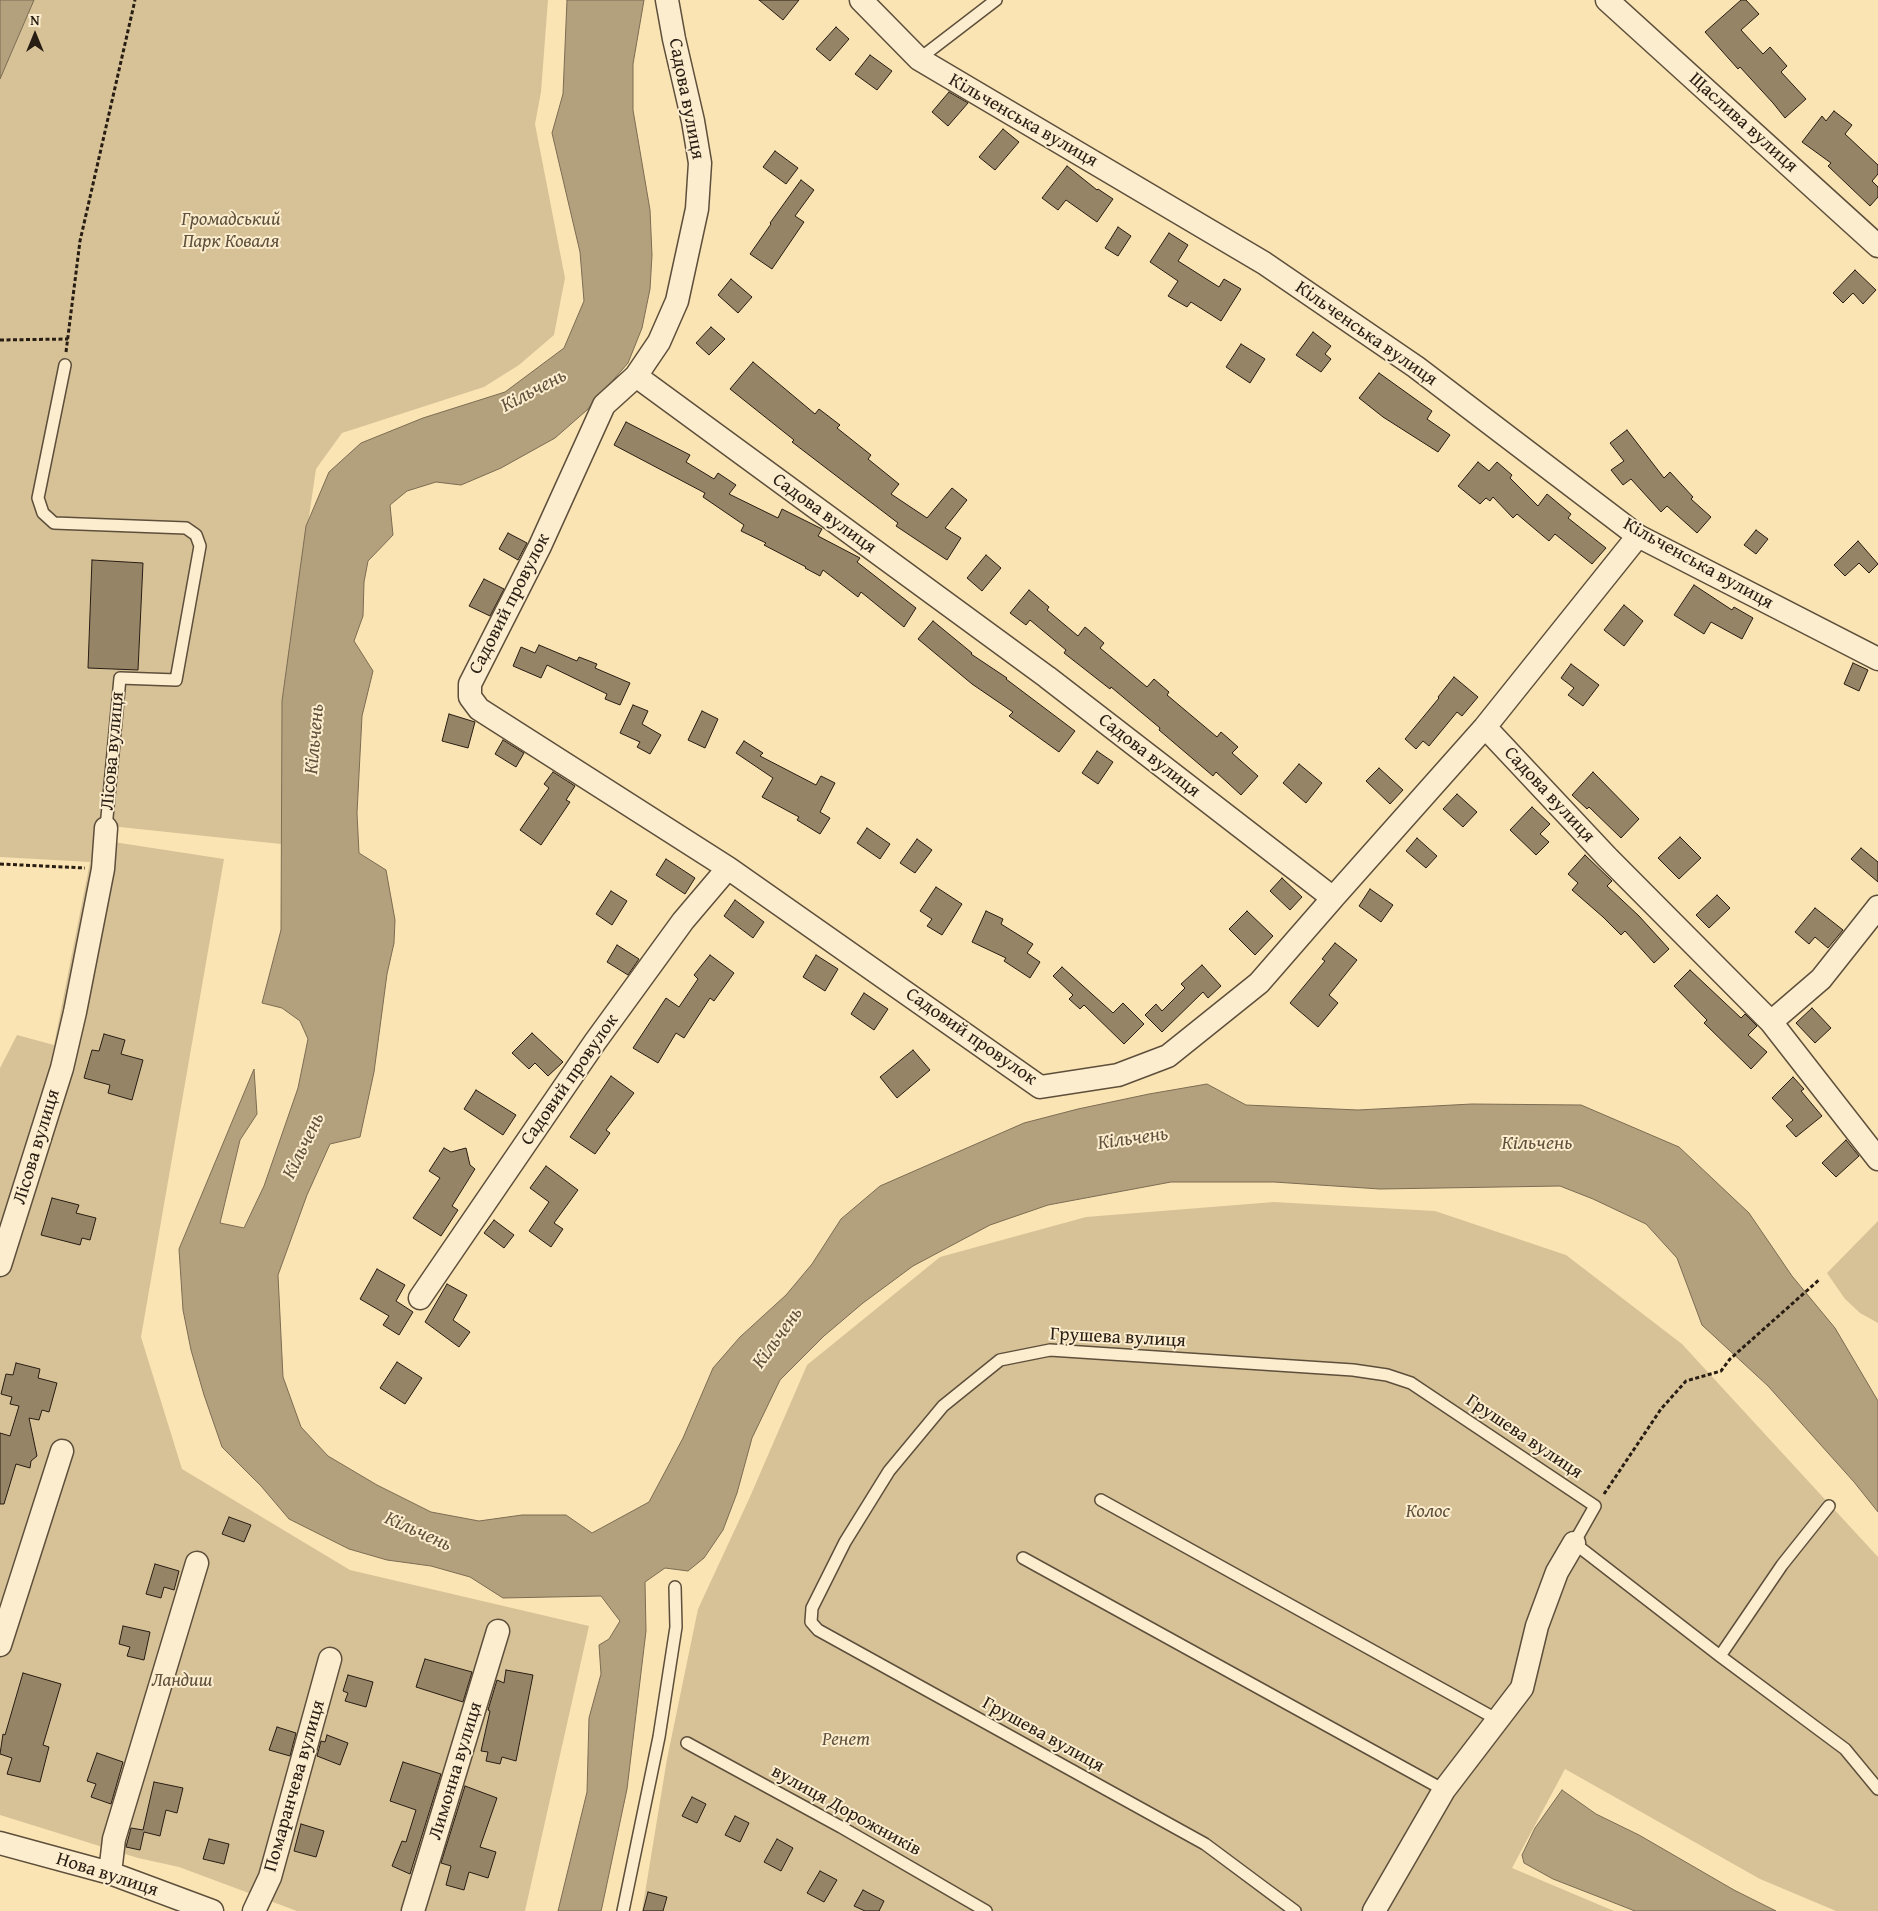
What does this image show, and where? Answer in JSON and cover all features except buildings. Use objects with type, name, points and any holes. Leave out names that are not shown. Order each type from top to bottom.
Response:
[{"type":"street","name":"Садова вулиця","points":[[668,0],[674,39],[693,121],[700,163],[696,209],[677,301],[659,342],[636,376],[1047,677],[1333,898]]},
{"type":"street","name":"Кільченська вулиця","points":[[861,0],[919,59],[1264,263],[1416,367],[1638,536],[1878,659]]},
{"type":"street","name":"Щаслива вулиця","points":[[1607,0],[1878,246]]},
{"type":"street","name":"Садовий провулок","points":[[636,376],[604,405],[540,546],[470,684],[470,697],[479,709],[728,868],[1040,1087],[1118,1075],[1168,1056],[1260,983],[1333,898]]},
{"type":"street","points":[[1333,898],[1485,726],[1638,536]]},
{"type":"street","name":"Садова вулиця","points":[[1485,726],[1607,857],[1771,1022],[1878,1159]]},
{"type":"street","name":"Лісова вулиця","points":[[0,1265],[62,1068],[103,869],[106,828]]},
{"type":"street","name":"Садовий провулок","points":[[420,1298],[601,1034],[682,921],[728,868]]},
{"type":"street","points":[[1771,1022],[1821,979],[1878,907]]},
{"type":"street","points":[[2,1632],[62,1451]]},
{"type":"street","points":[[1374,1911],[1444,1790],[1522,1688],[1537,1626],[1557,1572],[1574,1543]]},
{"type":"street","points":[[110,1873],[114,1839],[197,1563]]},
{"type":"street","name":"Лимонна вулиця","points":[[413,1911],[498,1631]]},
{"type":"street","name":"Помаранчева вулиця","points":[[254,1911],[270,1877],[330,1659]]},
{"type":"street","name":"Нова вулиця","points":[[0,1843],[110,1873],[212,1911]]},
{"type":"lane","points":[[919,59],[996,0]]},
{"type":"lane","name":"Лісова вулиця","points":[[65,365],[38,498],[43,513],[54,523],[186,528],[196,535],[200,546],[176,680],[120,678],[106,828]]},
{"type":"lane","name":"Грушева вулиця","points":[[1295,1911],[1205,1844],[818,1630],[811,1622],[812,1608],[845,1542],[889,1471],[943,1406],[1000,1360],[1050,1350],[1354,1370],[1387,1375],[1411,1383],[1595,1506]]},
{"type":"lane","points":[[1101,1500],[1498,1720]]},
{"type":"lane","points":[[1595,1506],[1574,1543],[1720,1656],[1845,1749],[1878,1788]]},
{"type":"lane","points":[[1720,1656],[1782,1565],[1829,1506]]},
{"type":"lane","points":[[1023,1558],[1444,1790]]},
{"type":"lane","points":[[623,1911],[659,1737],[676,1627],[675,1587]]},
{"type":"lane","name":"вулиця Дорожників","points":[[687,1743],[841,1827],[986,1911]]},
{"type":"path","points":[[65,365],[80,240],[135,0]]},
{"type":"path","points":[[0,340],[68,338]]},
{"type":"path","points":[[0,864],[103,869]]},
{"type":"path","points":[[1595,1506],[1661,1409],[1686,1381],[1721,1371],[1730,1360],[1820,1279]]},
{"type":"green space","points":[[34,0],[548,0],[541,92],[535,124],[565,278],[554,335],[519,365],[484,387],[342,433],[316,469],[282,701],[281,844],[110,826],[107,841],[224,859],[141,1337],[182,1469],[350,1570],[589,1626],[525,1911],[297,1911],[179,1867],[138,1858],[0,1815],[0,1068],[17,1035],[54,1045],[90,862],[0,857],[0,79]]},
{"type":"green space","name":"Колос","points":[[1274,1202],[1435,1211],[1566,1255],[1682,1344],[1878,1557],[1878,1911],[1836,1911],[1760,1879],[1565,1769],[1512,1868],[1614,1911],[642,1911],[667,1759],[698,1609],[749,1499],[807,1365],[940,1257],[1086,1217]]},
{"type":"green space","points":[[1878,1221],[1878,1323],[1860,1313],[1845,1299],[1827,1273]]},
{"type":"water","points":[[0,0],[34,0],[0,79]]},
{"type":"water","name":"Кільчень","points":[[567,0],[644,0],[633,64],[633,110],[650,210],[652,255],[650,289],[642,328],[628,363],[587,410],[555,438],[501,468],[461,485],[436,482],[407,491],[390,505],[393,535],[368,561],[364,582],[363,616],[354,641],[373,671],[362,716],[357,813],[359,853],[386,870],[395,920],[394,943],[387,974],[374,1072],[360,1137],[330,1144],[307,1195],[278,1275],[283,1377],[301,1427],[328,1456],[377,1485],[431,1512],[479,1521],[522,1515],[566,1515],[592,1533],[649,1502],[683,1438],[713,1368],[740,1337],[786,1295],[812,1264],[841,1219],[880,1186],[1024,1123],[1078,1109],[1207,1084],[1246,1105],[1358,1110],[1472,1104],[1581,1105],[1679,1147],[1749,1213],[1792,1276],[1835,1328],[1878,1401],[1878,1512],[1854,1482],[1768,1386],[1702,1325],[1677,1258],[1646,1224],[1560,1186],[1380,1189],[1274,1182],[1171,1182],[1048,1205],[990,1225],[913,1266],[863,1303],[824,1336],[780,1380],[752,1438],[737,1493],[723,1530],[704,1558],[688,1571],[665,1568],[645,1582],[646,1631],[627,1789],[601,1911],[558,1911],[587,1792],[589,1718],[601,1674],[599,1645],[609,1639],[620,1621],[601,1596],[503,1598],[470,1577],[431,1566],[387,1560],[349,1549],[289,1519],[261,1486],[222,1447],[191,1350],[183,1310],[179,1249],[254,1069],[257,1114],[240,1140],[220,1223],[244,1228],[264,1186],[298,1088],[308,1039],[300,1021],[282,1008],[262,1003],[281,930],[282,701],[306,526],[329,472],[361,443],[423,418],[505,392],[564,348],[584,301],[580,252],[552,133],[563,94]]},
{"type":"water","points":[[1562,1790],[1596,1814],[1639,1835],[1734,1890],[1776,1911],[1635,1911],[1553,1879],[1524,1863],[1522,1855],[1535,1828]]},
{"type":"park label","name":"Громадський Парк Коваля","points":[[231,231]]},
{"type":"park label","name":"Ландиш","points":[[182,1681]]},
{"type":"park label","name":"Ренет","points":[[846,1740]]}]
